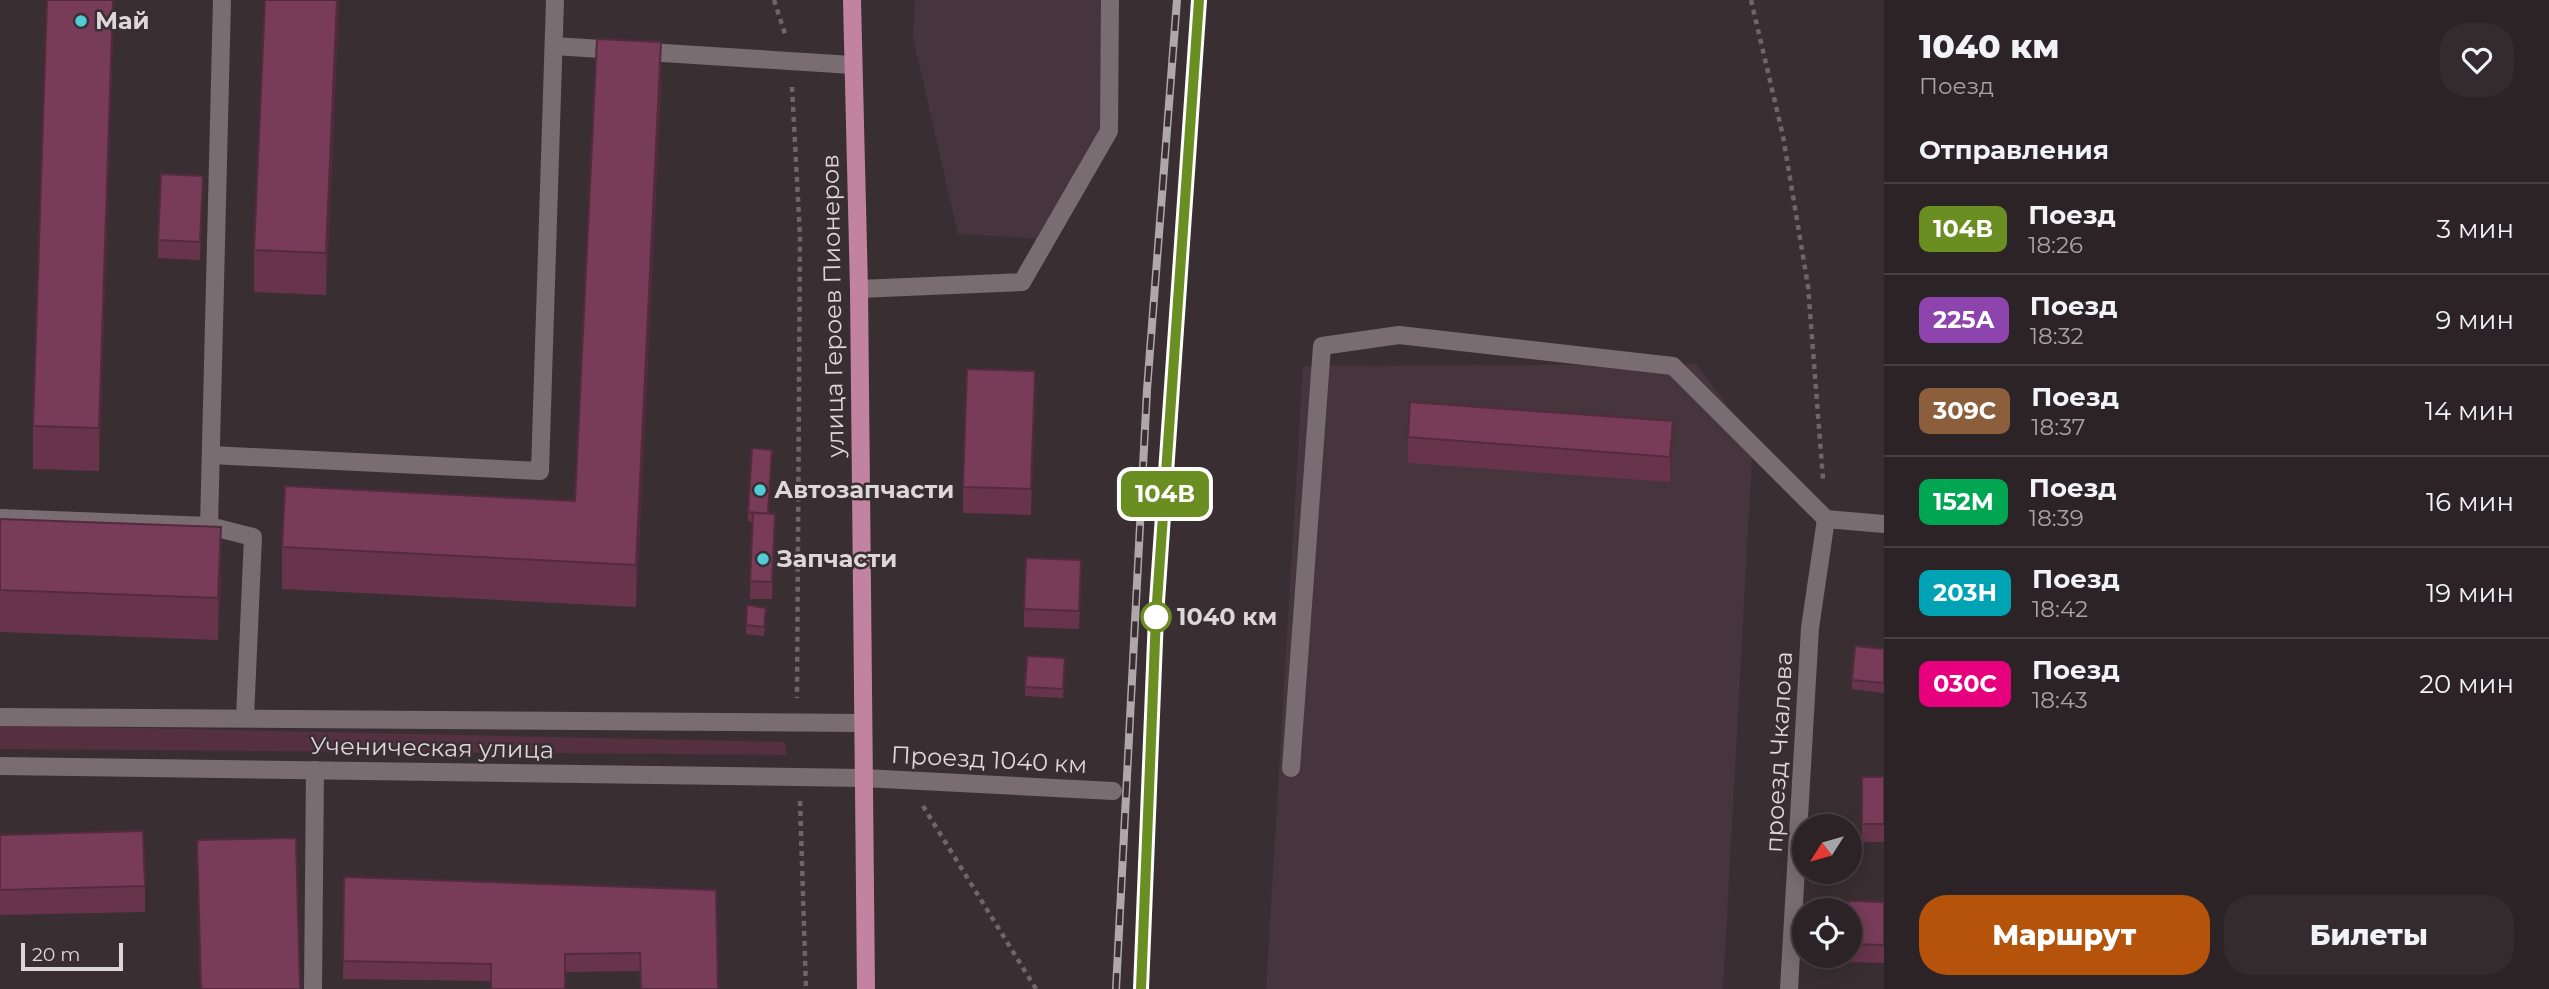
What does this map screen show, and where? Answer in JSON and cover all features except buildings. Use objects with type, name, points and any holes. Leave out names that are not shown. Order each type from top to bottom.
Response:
[{"type":"main road","name":"улица Героев Пионеров","points":[[852,0],[859,289],[866,989]]},
{"type":"street","points":[[209,526],[222,0]]},
{"type":"street","points":[[211,455],[540,471],[555,0]]},
{"type":"street","points":[[859,289],[1022,282],[1109,131],[1110,0]]},
{"type":"street","points":[[554,46],[791,64],[852,65]]},
{"type":"street","points":[[1291,768],[1322,346],[1399,335],[1674,366],[1826,519],[1884,524]]},
{"type":"street","points":[[0,518],[209,526],[253,537],[245,718]]},
{"type":"street","name":"проезд Чкалова","points":[[1789,989],[1810,628],[1826,519]]},
{"type":"street","name":"Ученическая улица","points":[[0,717],[862,723]]},
{"type":"street","name":"Ученическая улица","points":[[0,766],[863,778]]},
{"type":"street","points":[[313,989],[315,770]]},
{"type":"street","name":"Проезд 1040 км","points":[[863,778],[1113,791]]},
{"type":"path","points":[[774,0],[791,64],[800,236],[798,722]]},
{"type":"path","points":[[1751,0],[1783,136],[1808,286],[1826,519]]},
{"type":"path","points":[[800,778],[806,989]]},
{"type":"path","points":[[800,801],[813,801]]},
{"type":"path","points":[[910,804],[922,804],[1036,989]]},
{"type":"shaded area","points":[[915,0],[1115,0],[1111,140],[1043,239],[958,234],[913,38]]},
{"type":"shaded area","points":[[1696,364],[1753,439],[1723,989],[1266,989],[1303,366]]},
{"type":"shaded area","points":[[0,725],[785,742],[787,755],[0,749]]},
{"type":"railway","points":[[1116,989],[1147,390],[1177,0]]},
{"type":"railway","points":[[1141,989],[1156,616],[1199,0]]},
{"type":"train","name":"104В","points":[[1141,989],[1156,616],[1199,0]]},
{"type":"place","name":"Май","points":[[81,21]]},
{"type":"place","name":"Автозапчасти","points":[[760,490]]},
{"type":"place","name":"Запчасти","points":[[763,559]]},
{"type":"place","name":"1040 км","points":[[1156,617]]}]
